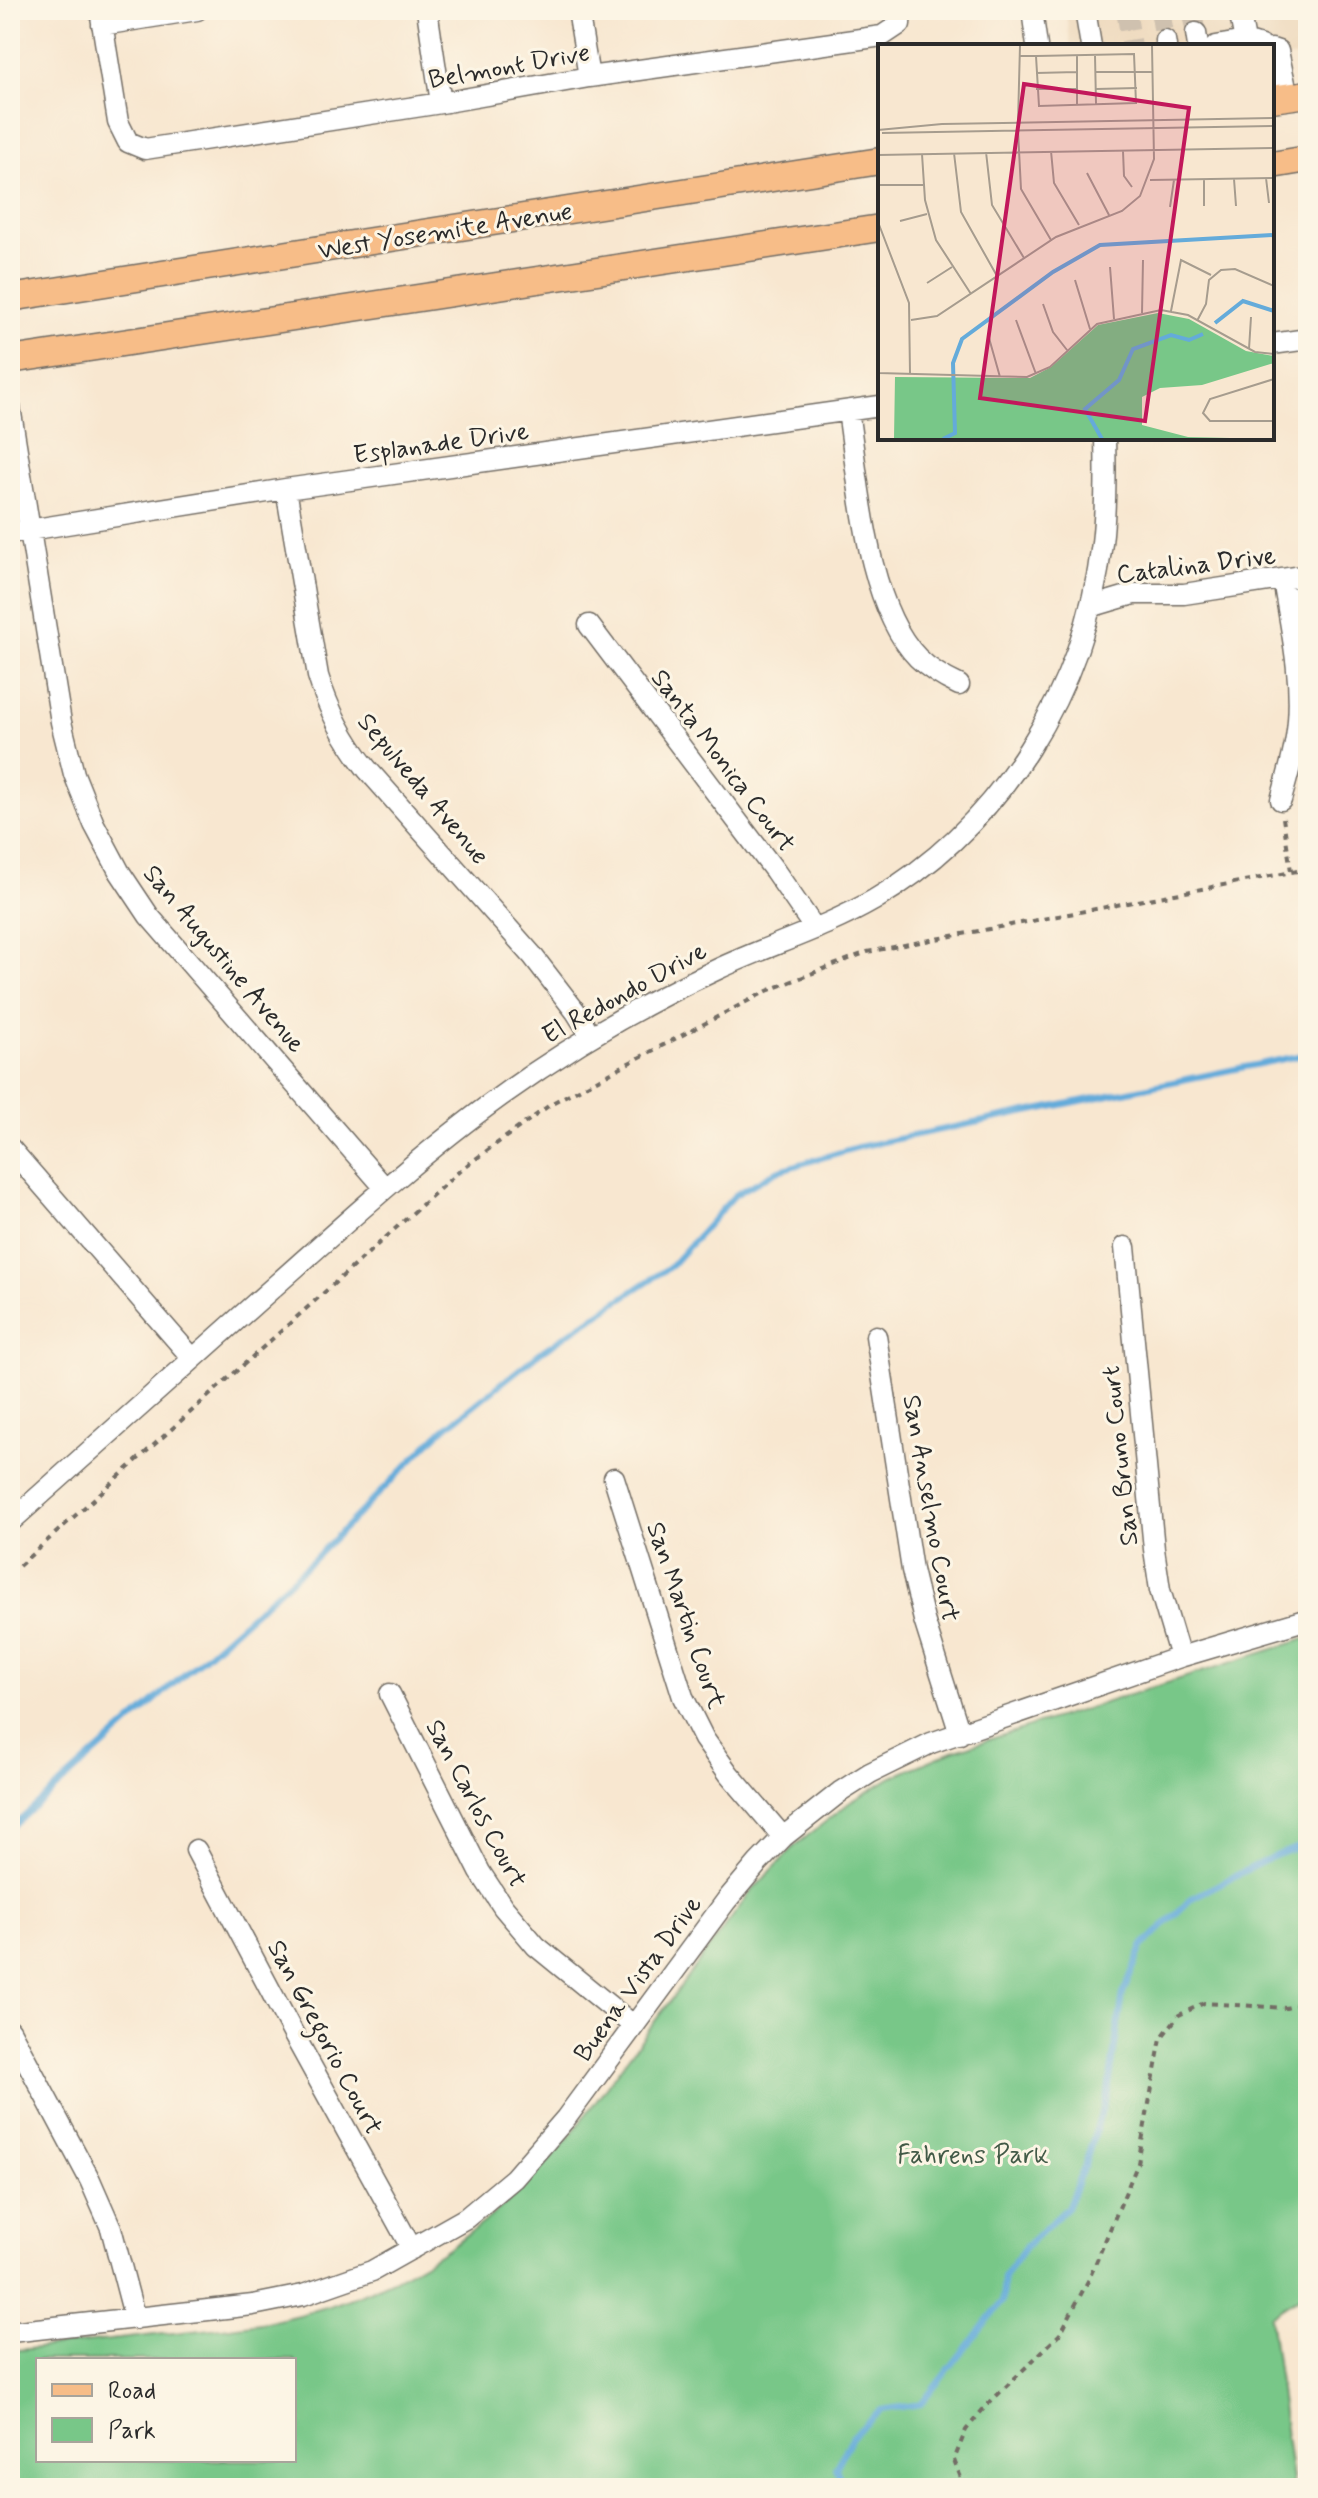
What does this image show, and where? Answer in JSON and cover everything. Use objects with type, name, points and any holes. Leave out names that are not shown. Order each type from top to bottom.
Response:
[{"type":"main road","points":[[1274,165],[1308,159]]},
{"type":"main road","name":"West Yosemite Avenue","points":[[10,298],[878,161]]},
{"type":"main road","points":[[10,360],[878,228]]},
{"type":"street","points":[[101,18],[197,10]]},
{"type":"street","points":[[427,10],[441,103]]},
{"type":"street","points":[[578,10],[589,77]]},
{"type":"street","name":"Belmont Drive","points":[[101,18],[118,122],[128,142],[145,149],[589,77],[882,36],[900,24],[901,10]]},
{"type":"street","points":[[1032,10],[1037,44]]},
{"type":"street","points":[[1085,10],[1091,44]]},
{"type":"street","points":[[1239,10],[1253,44]]},
{"type":"street","points":[[1274,50],[1278,51],[1289,97]]},
{"type":"street","points":[[1274,344],[1308,339]]},
{"type":"street","name":"Esplanade Drive","points":[[19,531],[286,489],[878,406]]},
{"type":"street","name":"San Augustine Avenue","points":[[10,407],[19,531],[74,774],[94,824],[119,871],[149,916],[385,1188]]},
{"type":"street","points":[[848,411],[868,540],[887,608],[905,642],[917,656],[927,666],[959,685]]},
{"type":"street","name":"El Redondo Drive","points":[[10,1522],[385,1188],[458,1127],[534,1072],[591,1036],[717,970],[855,910],[904,880],[962,833],[985,809],[1033,743],[1075,656],[1090,607],[1102,544],[1106,491],[1105,440]]},
{"type":"street","name":"Sepulveda Avenue","points":[[286,489],[318,676],[324,698],[345,740],[367,769],[532,955],[591,1036]]},
{"type":"street","name":"Catalina Drive","points":[[1090,607],[1134,594],[1184,594],[1308,575]]},
{"type":"street","points":[[1281,800],[1293,758],[1298,720],[1298,680],[1283,579]]},
{"type":"street","name":"Santa Monica Court","points":[[589,625],[775,871],[815,929]]},
{"type":"street","points":[[10,1148],[193,1359]]},
{"type":"street","name":"San Bruno Court","points":[[1125,1247],[1154,1549],[1160,1590],[1180,1657]]},
{"type":"street","name":"San Anselmo Court","points":[[876,1336],[912,1570],[924,1620],[960,1734]]},
{"type":"street","name":"San Martin Court","points":[[614,1478],[683,1697],[704,1739],[729,1774],[783,1837]]},
{"type":"street","name":"Buena Vista Drive","points":[[10,2332],[253,2305],[303,2295],[360,2276],[412,2249],[466,2218],[514,2178],[558,2128],[726,1901],[758,1863],[783,1837],[840,1792],[870,1773],[931,1743],[1180,1657],[1308,1619]]},
{"type":"street","name":"San Carlos Court","points":[[390,1694],[480,1872],[503,1907],[536,1946],[634,2026]]},
{"type":"street","name":"San Gregorio Court","points":[[196,1850],[412,2249]]},
{"type":"street","points":[[10,2030],[90,2180],[111,2228],[135,2319]]},
{"type":"path","points":[[1281,800],[1291,871]]},
{"type":"path","points":[[10,1574],[463,1168],[554,1102],[767,991],[867,952],[1308,869]]},
{"type":"path","points":[[965,2488],[954,2460],[966,2430],[985,2407],[1060,2334],[1089,2279],[1138,2163],[1161,2038],[1179,2015],[1204,2003],[1286,2008],[1308,2002]]},
{"type":"shaded area","points":[[1065,10],[1256,10],[1270,25],[1298,29],[1302,56],[1274,61],[1274,44],[1071,44]]},
{"type":"green space","name":"Fahrens Park","points":[[1308,1638],[1308,2291],[1270,2316],[1293,2488],[10,2488],[10,2351],[282,2319],[365,2293],[441,2253],[509,2201],[569,2137],[750,1893],[796,1845],[849,1803],[892,1777],[953,1751]]},
{"type":"waterway","points":[[10,1829],[312,1561],[438,1434],[542,1351],[671,1266],[735,1195],[777,1171],[858,1147],[1308,1054]]},
{"type":"waterway","points":[[843,2488],[836,2468],[852,2437],[881,2410],[921,2404],[1002,2302],[1004,2277],[1025,2247],[1067,2208],[1108,2092],[1123,1994],[1142,1947],[1192,1898],[1270,1858],[1308,1843]]},
{"type":"tunnel","points":[[1126,10],[1132,44]]},
{"type":"tunnel","points":[[1160,10],[1165,40]]},
{"type":"tunnel","points":[[1191,10],[1196,33]]}]
